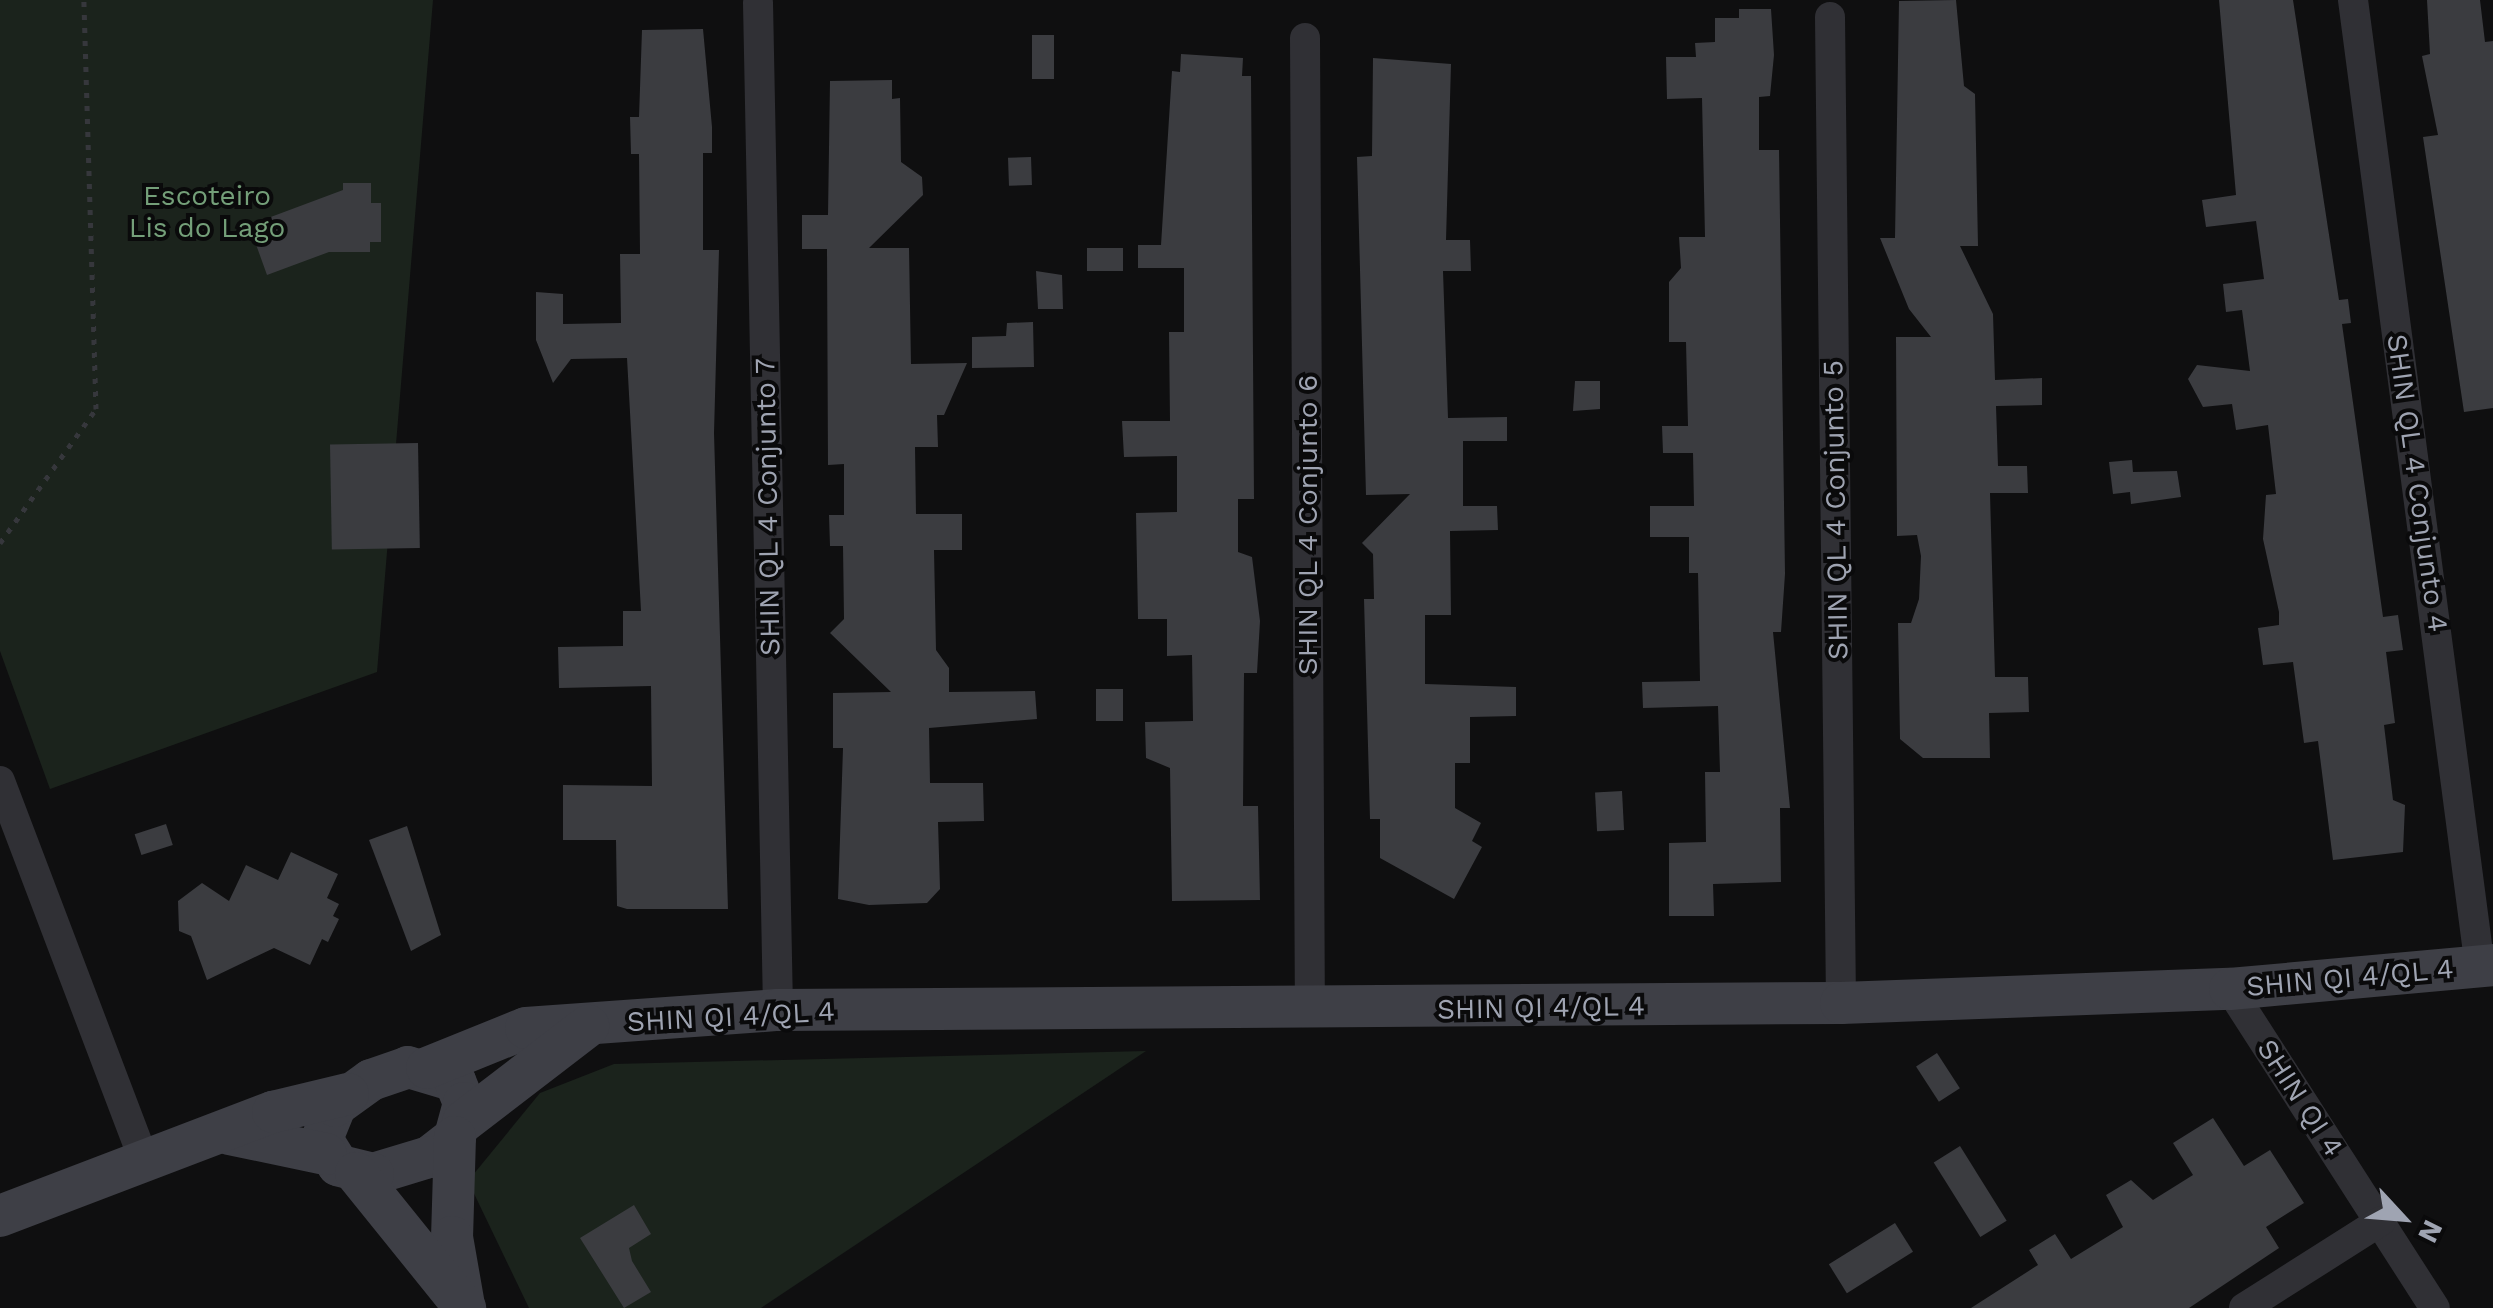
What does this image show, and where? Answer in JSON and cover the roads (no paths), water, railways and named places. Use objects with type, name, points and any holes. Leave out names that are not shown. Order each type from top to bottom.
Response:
[{"type":"street","name":"SHIN QL 4 Conjunto 4","points":[[2353,0],[2487,966]]},
{"type":"street","name":"SHIN QL 4 Conjunto 7","points":[[758,3],[778,1010]]},
{"type":"street","name":"SHIN QL 4 Conjunto 5","points":[[1830,17],[1841,1003]]},
{"type":"street","name":"SHIN QL 4 Conjunto 6","points":[[1305,38],[1310,1012]]},
{"type":"street","points":[[0,781],[145,1162]]},
{"type":"street","name":"SHIN QI 4/QL 4","points":[[427,1068],[501,1034],[778,1010],[1310,1012],[1841,1003],[2230,989],[2487,966]]},
{"type":"street","name":"SHIN QI 4","points":[[2230,989],[2435,1308]]},
{"type":"street","name":"SHIN QI 4/QL 4","points":[[459,1129],[588,1026]]},
{"type":"street","points":[[0,1216],[229,1134],[298,1104],[348,1094],[391,1072],[427,1068],[455,1081],[459,1129],[452,1237],[464,1308]]},
{"type":"street","points":[[348,1094],[325,1126],[341,1164],[464,1308]]},
{"type":"street","points":[[229,1134],[341,1164],[416,1162],[459,1129]]},
{"type":"street","points":[[2244,1308],[2381,1221]]},
{"type":"park label","name":"Escoteiro Lis do Lago","points":[[207,212]]}]
